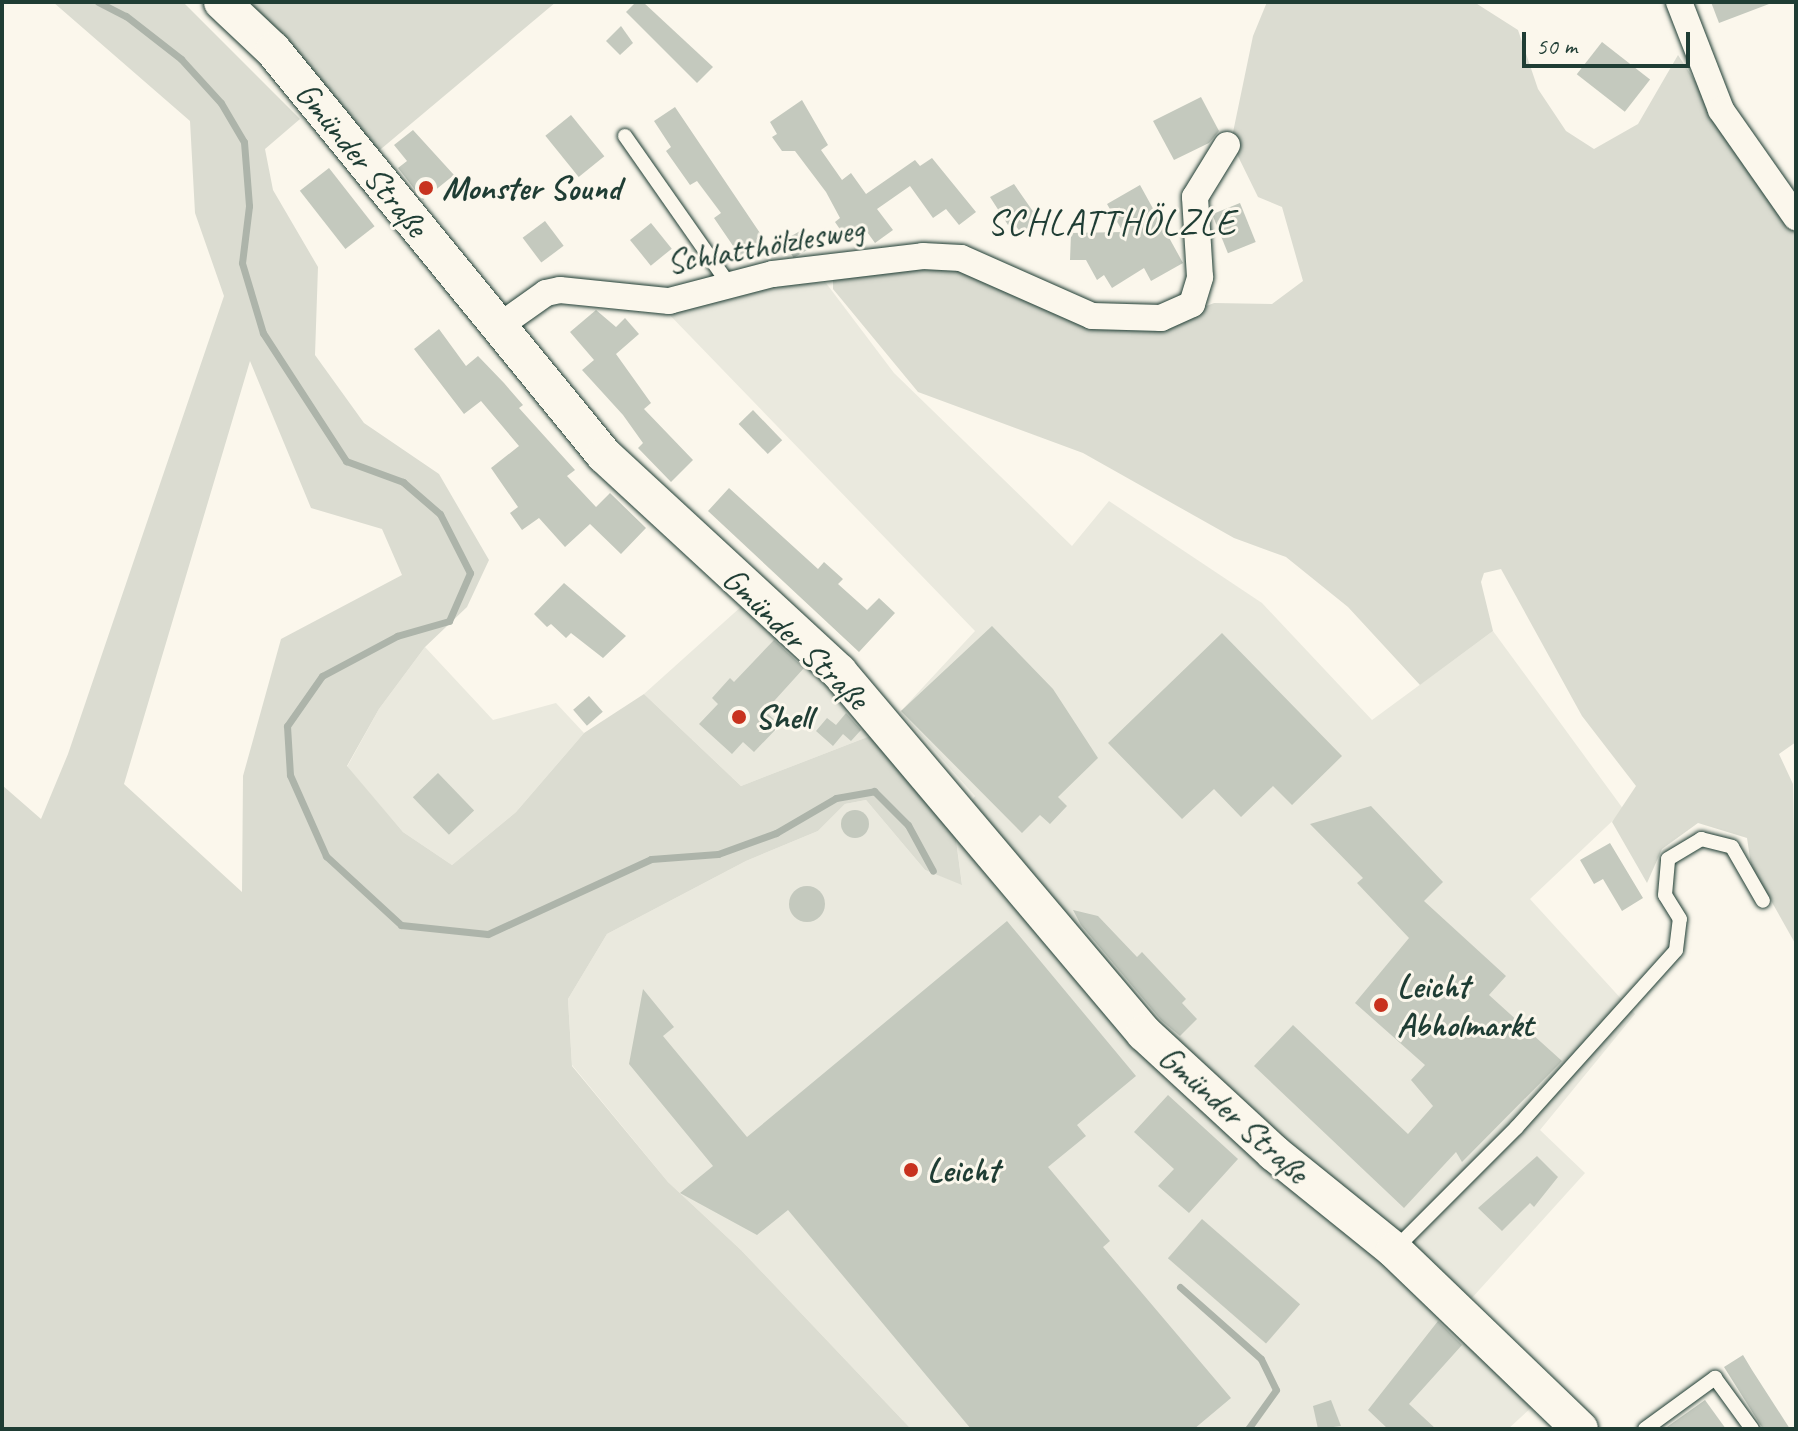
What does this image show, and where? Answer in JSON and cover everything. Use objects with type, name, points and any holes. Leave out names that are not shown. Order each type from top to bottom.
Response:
[{"type":"street","name":"Gmünder Straße","points":[[222,2],[273,50],[604,455],[839,672],[1144,1033],[1274,1153],[1394,1250],[1580,1429]]},
{"type":"street","points":[[1681,13],[1721,110],[1796,217]]},
{"type":"street","name":"Schlatthölzlesweg","points":[[498,327],[546,293],[560,290],[644,301],[730,286],[773,274],[886,260],[961,258],[1092,316],[1161,318],[1192,304],[1200,277],[1195,197],[1227,145]]},
{"type":"lane","points":[[625,136],[730,286]]},
{"type":"lane","points":[[1394,1250],[1516,1128],[1676,950],[1680,919],[1665,895],[1664,877],[1668,859],[1683,845],[1701,839],[1732,847],[1763,901]]},
{"type":"lane","points":[[1645,1429],[1715,1378],[1752,1429]]},
{"type":"shaded area","points":[[53,2],[183,2],[300,119],[265,149],[273,190],[318,267],[315,355],[364,423],[439,474],[489,560],[467,607],[425,647],[379,709],[347,766],[403,832],[452,865],[516,812],[584,733],[644,694],[741,786],[888,729],[954,825],[962,885],[925,870],[866,800],[845,804],[818,831],[746,861],[607,934],[568,999],[572,1066],[668,1182],[741,1250],[911,1429],[2,1429],[2,785],[41,819],[68,754],[224,296],[195,213],[190,121]],"holes":[[[250,361],[311,508],[382,529],[402,575],[281,639],[243,776],[242,892],[124,784]]]},
{"type":"shaded area","points":[[235,2],[556,2],[375,154]]},
{"type":"shaded area","points":[[1267,2],[1474,2],[1518,30],[1538,89],[1566,131],[1594,149],[1638,124],[1678,55],[1796,235],[1796,742],[1779,754],[1793,784],[1796,945],[1751,865],[1747,838],[1698,823],[1662,849],[1647,883],[1612,822],[1636,786],[1582,716],[1501,569],[1484,573],[1481,582],[1493,631],[1420,685],[1348,607],[1286,557],[1234,538],[1083,453],[918,392],[833,289],[833,277],[952,261],[1033,300],[1191,312],[1214,303],[1272,304],[1303,281],[1282,207],[1258,197],[1231,142],[1253,36]]},
{"type":"shaded area","points":[[773,283],[826,283],[894,373],[1072,546],[1109,501],[1262,603],[1372,720],[1493,631],[1624,810],[1530,899],[1635,1014],[1540,1130],[1585,1173],[1452,1320],[1533,1406],[1508,1429],[911,1429],[741,1250],[668,1182],[572,1065],[568,999],[607,934],[746,861],[818,831],[845,804],[866,800],[925,870],[962,884],[954,825],[975,796],[900,712],[975,631],[662,307]]},
{"type":"shaded area","points":[[743,605],[888,729],[741,786],[644,694]]},
{"type":"shaded area","points":[[425,647],[493,720],[556,703],[584,733],[516,812],[452,865],[403,832],[347,767],[379,709]]},
{"type":"building","points":[[636,2],[643,2],[713,67],[697,83],[626,12]]},
{"type":"building","points":[[1711,2],[1769,2],[1769,4],[1719,23]]},
{"type":"building","points":[[621,26],[633,43],[620,55],[606,41]]},
{"type":"building","points":[[1602,42],[1650,80],[1625,112],[1577,74]]},
{"type":"building","points":[[1201,97],[1219,131],[1209,143],[1174,160],[1153,121]]},
{"type":"building","points":[[802,100],[828,145],[821,150],[842,180],[851,173],[866,194],[915,160],[920,166],[932,158],[976,212],[959,225],[946,209],[933,218],[910,186],[877,209],[893,230],[875,243],[865,229],[848,241],[835,222],[840,218],[826,192],[795,151],[782,151],[772,137],[777,134],[770,122]]},
{"type":"building","points":[[675,107],[764,239],[740,256],[714,218],[721,213],[697,181],[690,185],[666,151],[671,147],[654,121]]},
{"type":"building","points":[[571,115],[604,156],[579,177],[545,136]]},
{"type":"building","points":[[413,130],[454,175],[423,200],[398,168],[407,161],[394,145]]},
{"type":"building","points":[[329,168],[375,226],[345,249],[300,191]]},
{"type":"building","points":[[1014,184],[1039,220],[1021,233],[1013,222],[1008,225],[990,197]]},
{"type":"building","points":[[1140,185],[1183,263],[1151,281],[1144,268],[1112,288],[1104,275],[1097,280],[1086,260],[1070,260],[1071,233],[1123,232],[1107,204]]},
{"type":"building","points":[[1240,203],[1256,242],[1228,253],[1212,214]]},
{"type":"building","points":[[545,221],[564,246],[541,263],[523,238]]},
{"type":"building","points":[[651,223],[672,249],[651,266],[630,240]]},
{"type":"building","points":[[800,231],[810,248],[794,258],[784,240]]},
{"type":"building","points":[[596,310],[616,327],[625,318],[639,334],[616,354],[651,403],[644,409],[693,460],[671,482],[638,448],[643,443],[623,415],[582,370],[594,360],[570,332]]},
{"type":"building","points":[[439,329],[466,366],[478,356],[504,383],[523,405],[519,408],[575,470],[567,476],[596,507],[610,493],[646,528],[621,554],[590,524],[565,547],[539,518],[522,530],[510,513],[518,507],[491,468],[519,446],[481,401],[464,414],[414,349]]},
{"type":"building","points":[[753,410],[782,440],[768,454],[739,424]]},
{"type":"building","points":[[729,488],[818,569],[824,562],[843,579],[838,584],[867,610],[879,598],[895,613],[859,652],[708,511]]},
{"type":"building","points":[[564,583],[626,636],[603,658],[571,633],[566,638],[551,624],[547,627],[534,614]]},
{"type":"building","points":[[992,626],[1053,689],[1098,758],[1058,797],[1067,806],[1050,824],[1040,815],[1022,833],[901,711]]},
{"type":"building","points":[[1222,633],[1342,756],[1292,805],[1273,786],[1241,817],[1214,789],[1182,819],[1108,743]]},
{"type":"building","points":[[774,640],[804,668],[765,711],[780,725],[754,752],[743,742],[732,754],[699,724],[718,704],[712,698],[730,678],[734,682]]},
{"type":"building","points":[[589,696],[603,712],[587,726],[573,710]]},
{"type":"building","points":[[846,713],[861,730],[851,741],[843,734],[833,746],[816,731],[827,718],[836,725]]},
{"type":"building","points":[[438,773],[474,810],[449,835],[413,797]]},
{"type":"building","points":[[1371,806],[1443,882],[1424,901],[1506,976],[1489,995],[1562,1061],[1462,1162],[1456,1152],[1404,1208],[1254,1066],[1293,1025],[1408,1134],[1433,1106],[1411,1080],[1425,1065],[1355,1003],[1409,938],[1357,883],[1363,878],[1310,824]]},
{"type":"building","points":[[855,810],[865,814],[869,824],[865,834],[855,838],[845,834],[841,824],[845,814]]},
{"type":"building","points":[[1610,843],[1643,898],[1622,911],[1603,879],[1594,884],[1580,860]]},
{"type":"building","points":[[807,886],[820,891],[825,904],[820,917],[807,922],[794,917],[789,904],[794,891]]},
{"type":"building","points":[[1073,910],[1098,916],[1137,957],[1142,952],[1186,999],[1182,1003],[1197,1019],[1180,1036],[1161,1020],[1081,925]]},
{"type":"building","name":"Leicht","points":[[1007,921],[1136,1076],[1077,1125],[1086,1136],[1048,1167],[1110,1241],[1103,1247],[1231,1398],[1194,1429],[971,1429],[788,1210],[757,1235],[680,1193],[713,1166],[629,1064],[643,989],[674,1027],[663,1036],[747,1137]]},
{"type":"building","points":[[1168,1095],[1238,1159],[1189,1213],[1158,1186],[1174,1169],[1134,1132]]},
{"type":"building","points":[[1537,1156],[1558,1177],[1534,1207],[1530,1203],[1502,1231],[1478,1208]]},
{"type":"building","points":[[1202,1219],[1300,1304],[1266,1344],[1168,1258]]},
{"type":"building","points":[[1438,1321],[1462,1345],[1409,1404],[1436,1429],[1388,1429],[1368,1410]]},
{"type":"building","points":[[1743,1355],[1790,1429],[1763,1429],[1724,1367]]},
{"type":"building","points":[[1331,1400],[1341,1426],[1318,1429],[1313,1406]]},
{"type":"building","points":[[1705,1400],[1726,1429],[1664,1429]]},
{"type":"waterway","points":[[98,2],[126,16],[181,59],[221,103],[244,142],[249,206],[242,263],[263,333],[346,461],[403,482],[440,514],[470,573],[449,621],[397,636],[322,676],[287,726],[290,775],[326,856],[401,925],[488,934],[651,859],[718,854],[776,833],[836,798],[874,791],[908,825],[933,871]]},
{"type":"waterway","points":[[1180,1287],[1261,1359],[1276,1390],[1248,1429]]},
{"type":"place","name":"Monster Sound","points":[[426,188]]},
{"type":"place","name":"Shell","points":[[739,717]]},
{"type":"place","name":"Leicht Abholmarkt","points":[[1381,1005]]},
{"type":"place","name":"Leicht","points":[[911,1170]]},
{"type":"district","name":"SCHLATTHÖLZLE","points":[[1112,223]]}]
